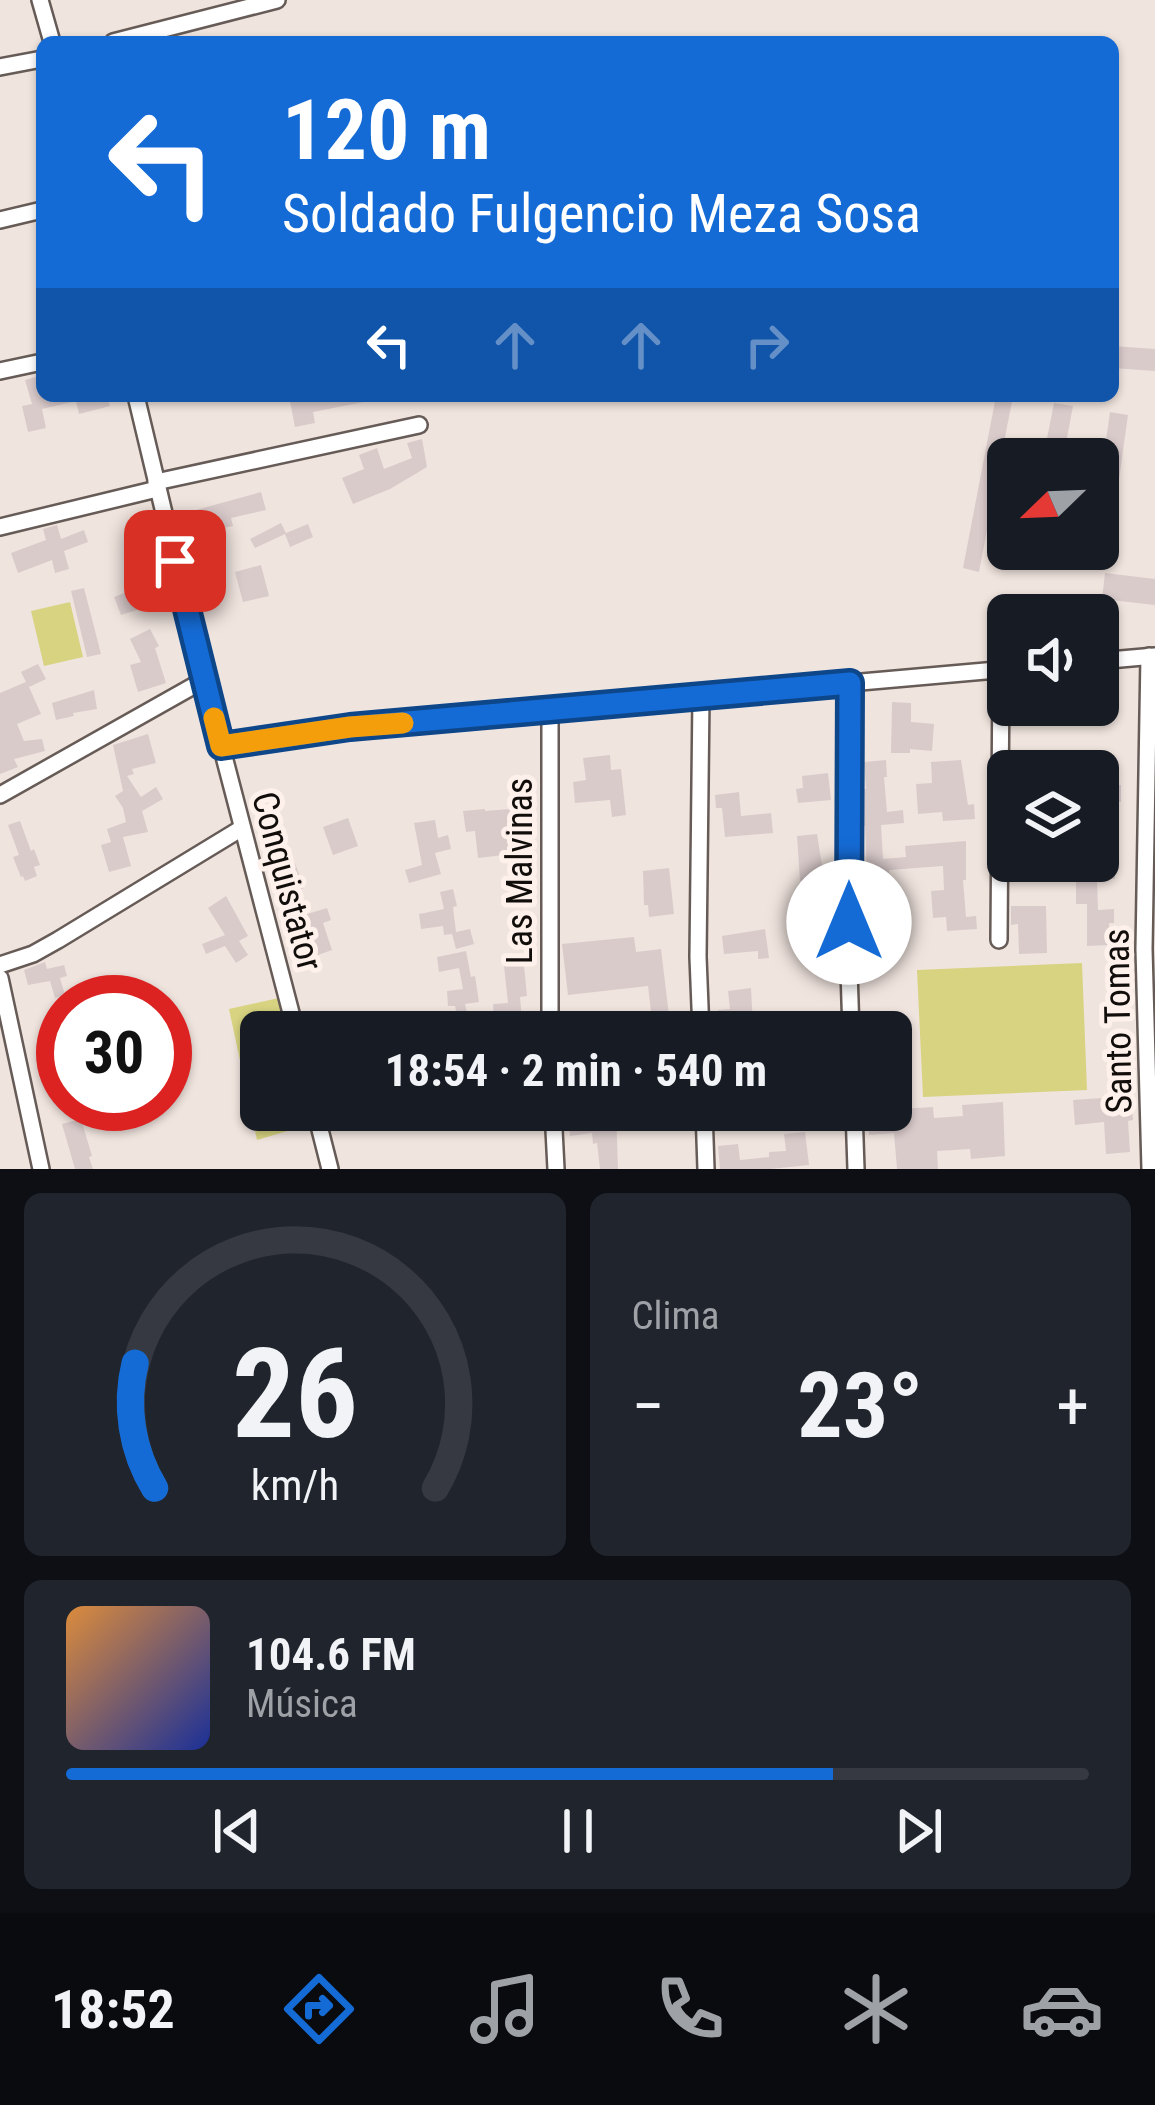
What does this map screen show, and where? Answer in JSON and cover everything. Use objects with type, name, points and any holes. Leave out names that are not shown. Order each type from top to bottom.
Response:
[{"type":"street","points":[[40,0],[50,36]]},
{"type":"street","points":[[137,36],[278,0]]},
{"type":"street","points":[[0,67],[36,60]]},
{"type":"street","points":[[0,220],[36,211]]},
{"type":"street","points":[[0,371],[36,363]]},
{"type":"street","name":"Conquistator","points":[[137,402],[290,1011]]},
{"type":"street","points":[[0,526],[419,425]]},
{"type":"street","points":[[1119,659],[1152,656]]},
{"type":"street","name":"Santo Tomas","points":[[1150,1169],[1144,949],[1152,656]]},
{"type":"street","points":[[221,746],[350,727],[987,671]]},
{"type":"street","points":[[0,795],[204,680]]},
{"type":"street","points":[[850,683],[850,1011]]},
{"type":"street","points":[[699,1011],[700,697]]},
{"type":"street","name":"Las Malvinas","points":[[550,711],[550,1011]]},
{"type":"street","points":[[999,940],[1003,726]]},
{"type":"street","points":[[0,965],[58,940],[242,828]]},
{"type":"street","points":[[0,978],[41,1169]]},
{"type":"street","points":[[320,1131],[330,1169]]},
{"type":"street","points":[[555,1131],[556,1169]]},
{"type":"street","points":[[705,1131],[706,1169]]},
{"type":"street","points":[[855,1131],[856,1169]]},
{"type":"shaded area","points":[[70,602],[83,657],[44,666],[31,611]]},
{"type":"shaded area","points":[[1082,963],[1087,1090],[923,1097],[917,970]]},
{"type":"shaded area","points":[[288,996],[291,1011],[240,1011],[240,1060],[229,1009]]},
{"type":"shaded area","points":[[255,1131],[288,1131],[257,1140]]},
{"type":"building","points":[[1119,346],[1155,349],[1155,371],[1119,368]]},
{"type":"building","points":[[36,377],[36,402],[72,402],[42,409],[46,428],[28,432],[22,406],[32,404],[25,380]]},
{"type":"building","points":[[76,402],[109,402],[110,406],[79,414]]},
{"type":"building","points":[[290,402],[364,402],[313,412],[315,423],[295,427]]},
{"type":"building","points":[[995,402],[1012,402],[1005,438],[988,438]]},
{"type":"building","points":[[1054,403],[1073,406],[1067,438],[1047,438]]},
{"type":"building","points":[[1110,412],[1128,415],[1119,480],[1119,438],[1106,438]]},
{"type":"building","points":[[422,439],[427,467],[353,504],[342,478],[364,469],[359,455],[377,448],[384,469],[412,458],[407,443]]},
{"type":"building","points":[[987,443],[987,531],[979,572],[963,568]]},
{"type":"building","points":[[261,492],[266,510],[231,518],[233,526],[215,530],[226,563],[210,570],[205,563],[189,567],[186,553],[195,551],[185,513]]},
{"type":"building","points":[[281,523],[286,533],[308,524],[313,537],[290,547],[285,534],[255,548],[250,539]]},
{"type":"building","points":[[57,525],[61,539],[84,530],[88,542],[64,551],[69,569],[55,573],[52,560],[18,573],[11,553],[46,540],[43,529]]},
{"type":"building","points":[[261,565],[269,596],[243,602],[235,572]]},
{"type":"building","points":[[149,572],[155,604],[121,615],[114,597],[132,590],[128,580]]},
{"type":"building","points":[[1105,573],[1155,579],[1155,605],[1103,594]]},
{"type":"building","points":[[84,588],[101,654],[87,657],[71,591]]},
{"type":"building","points":[[150,629],[159,646],[155,648],[166,683],[138,692],[130,665],[141,662],[130,639]]},
{"type":"building","points":[[38,664],[46,679],[29,687],[41,714],[17,724],[24,741],[42,739],[45,751],[14,759],[18,767],[0,774],[0,693],[26,682],[21,672]]},
{"type":"building","points":[[94,690],[97,709],[56,720],[52,703]]},
{"type":"building","points":[[892,702],[911,703],[911,722],[934,724],[932,751],[891,753]]},
{"type":"building","points":[[148,734],[156,763],[132,769],[134,774],[127,776],[141,797],[156,787],[163,799],[142,811],[148,832],[123,837],[131,866],[109,872],[101,845],[111,842],[107,829],[126,822],[115,796],[123,791],[113,745]]},
{"type":"building","points":[[610,755],[611,770],[621,769],[626,815],[612,817],[610,800],[575,803],[573,782],[586,780],[583,758]]},
{"type":"building","points":[[886,760],[887,812],[903,810],[904,823],[881,825],[883,859],[906,857],[905,846],[966,841],[966,917],[976,916],[977,929],[947,931],[946,917],[933,918],[931,891],[944,890],[943,866],[889,870],[891,895],[868,897],[862,826],[864,762]]},
{"type":"building","points":[[961,760],[975,819],[943,821],[942,812],[918,814],[916,784],[932,783],[931,762]]},
{"type":"building","points":[[828,773],[831,800],[798,803],[796,789],[803,788],[802,776]]},
{"type":"building","points":[[739,792],[741,816],[771,813],[773,833],[725,837],[722,808],[716,808],[715,795]]},
{"type":"building","points":[[511,809],[513,854],[478,858],[475,831],[466,832],[463,811]]},
{"type":"building","points":[[348,818],[358,846],[333,855],[323,827]]},
{"type":"building","points":[[435,820],[438,838],[448,835],[451,849],[435,853],[441,874],[409,883],[405,870],[422,865],[414,823]]},
{"type":"building","points":[[20,821],[40,865],[34,867],[37,876],[25,881],[13,857],[19,855],[8,825]]},
{"type":"building","points":[[817,834],[824,878],[800,881],[797,836]]},
{"type":"building","points":[[295,863],[304,888],[296,891],[304,915],[327,908],[331,920],[323,923],[332,950],[301,961],[267,873]]},
{"type":"building","points":[[669,868],[674,914],[649,917],[643,871]]},
{"type":"building","points":[[1076,882],[1097,882],[1098,910],[1114,909],[1110,945],[1087,946],[1087,904],[1076,904]]},
{"type":"building","points":[[453,889],[456,932],[470,929],[474,944],[456,949],[452,934],[444,935],[443,926],[421,929],[419,914],[444,909],[440,892]]},
{"type":"building","points":[[226,896],[248,936],[239,941],[248,955],[236,963],[225,946],[206,954],[202,944],[225,935],[208,908]]},
{"type":"building","points":[[1011,906],[1046,906],[1047,953],[1019,954],[1018,924],[1011,925]]},
{"type":"building","points":[[765,929],[769,958],[758,959],[758,951],[724,954],[722,936]]},
{"type":"building","points":[[634,937],[636,952],[661,949],[668,1011],[651,1011],[648,986],[568,995],[562,944]]},
{"type":"building","points":[[466,951],[479,1002],[465,1004],[467,1011],[448,1006],[447,991],[463,989],[459,968],[439,972],[437,957]]},
{"type":"building","points":[[523,955],[527,996],[520,997],[521,1011],[494,1011],[493,1004],[508,1003],[503,957]]},
{"type":"building","points":[[45,962],[47,969],[64,965],[67,975],[36,975],[36,984],[28,985],[24,970]]},
{"type":"building","points":[[751,988],[752,1011],[718,1011],[730,1009],[728,991]]},
{"type":"building","points":[[1131,1096],[1130,1152],[1106,1154],[1104,1122],[1075,1125],[1073,1100]]},
{"type":"building","points":[[1003,1102],[1005,1156],[971,1159],[970,1149],[937,1151],[938,1169],[897,1169],[894,1133],[869,1135],[869,1131],[912,1131],[912,1108],[933,1107],[934,1118],[963,1116],[962,1105]]},
{"type":"building","points":[[64,1131],[85,1131],[92,1156],[93,1169],[75,1169]]},
{"type":"building","points":[[569,1131],[617,1131],[618,1169],[600,1169],[592,1133],[570,1136]]},
{"type":"building","points":[[805,1132],[809,1165],[720,1169],[718,1146],[738,1144],[740,1160],[769,1157],[769,1152],[786,1151],[784,1134]]},
{"type":"slow traffic","points":[[214,718],[221,746],[403,723]]},
{"type":"route","points":[[175,561],[221,746],[350,727],[850,683],[849,922]]}]
